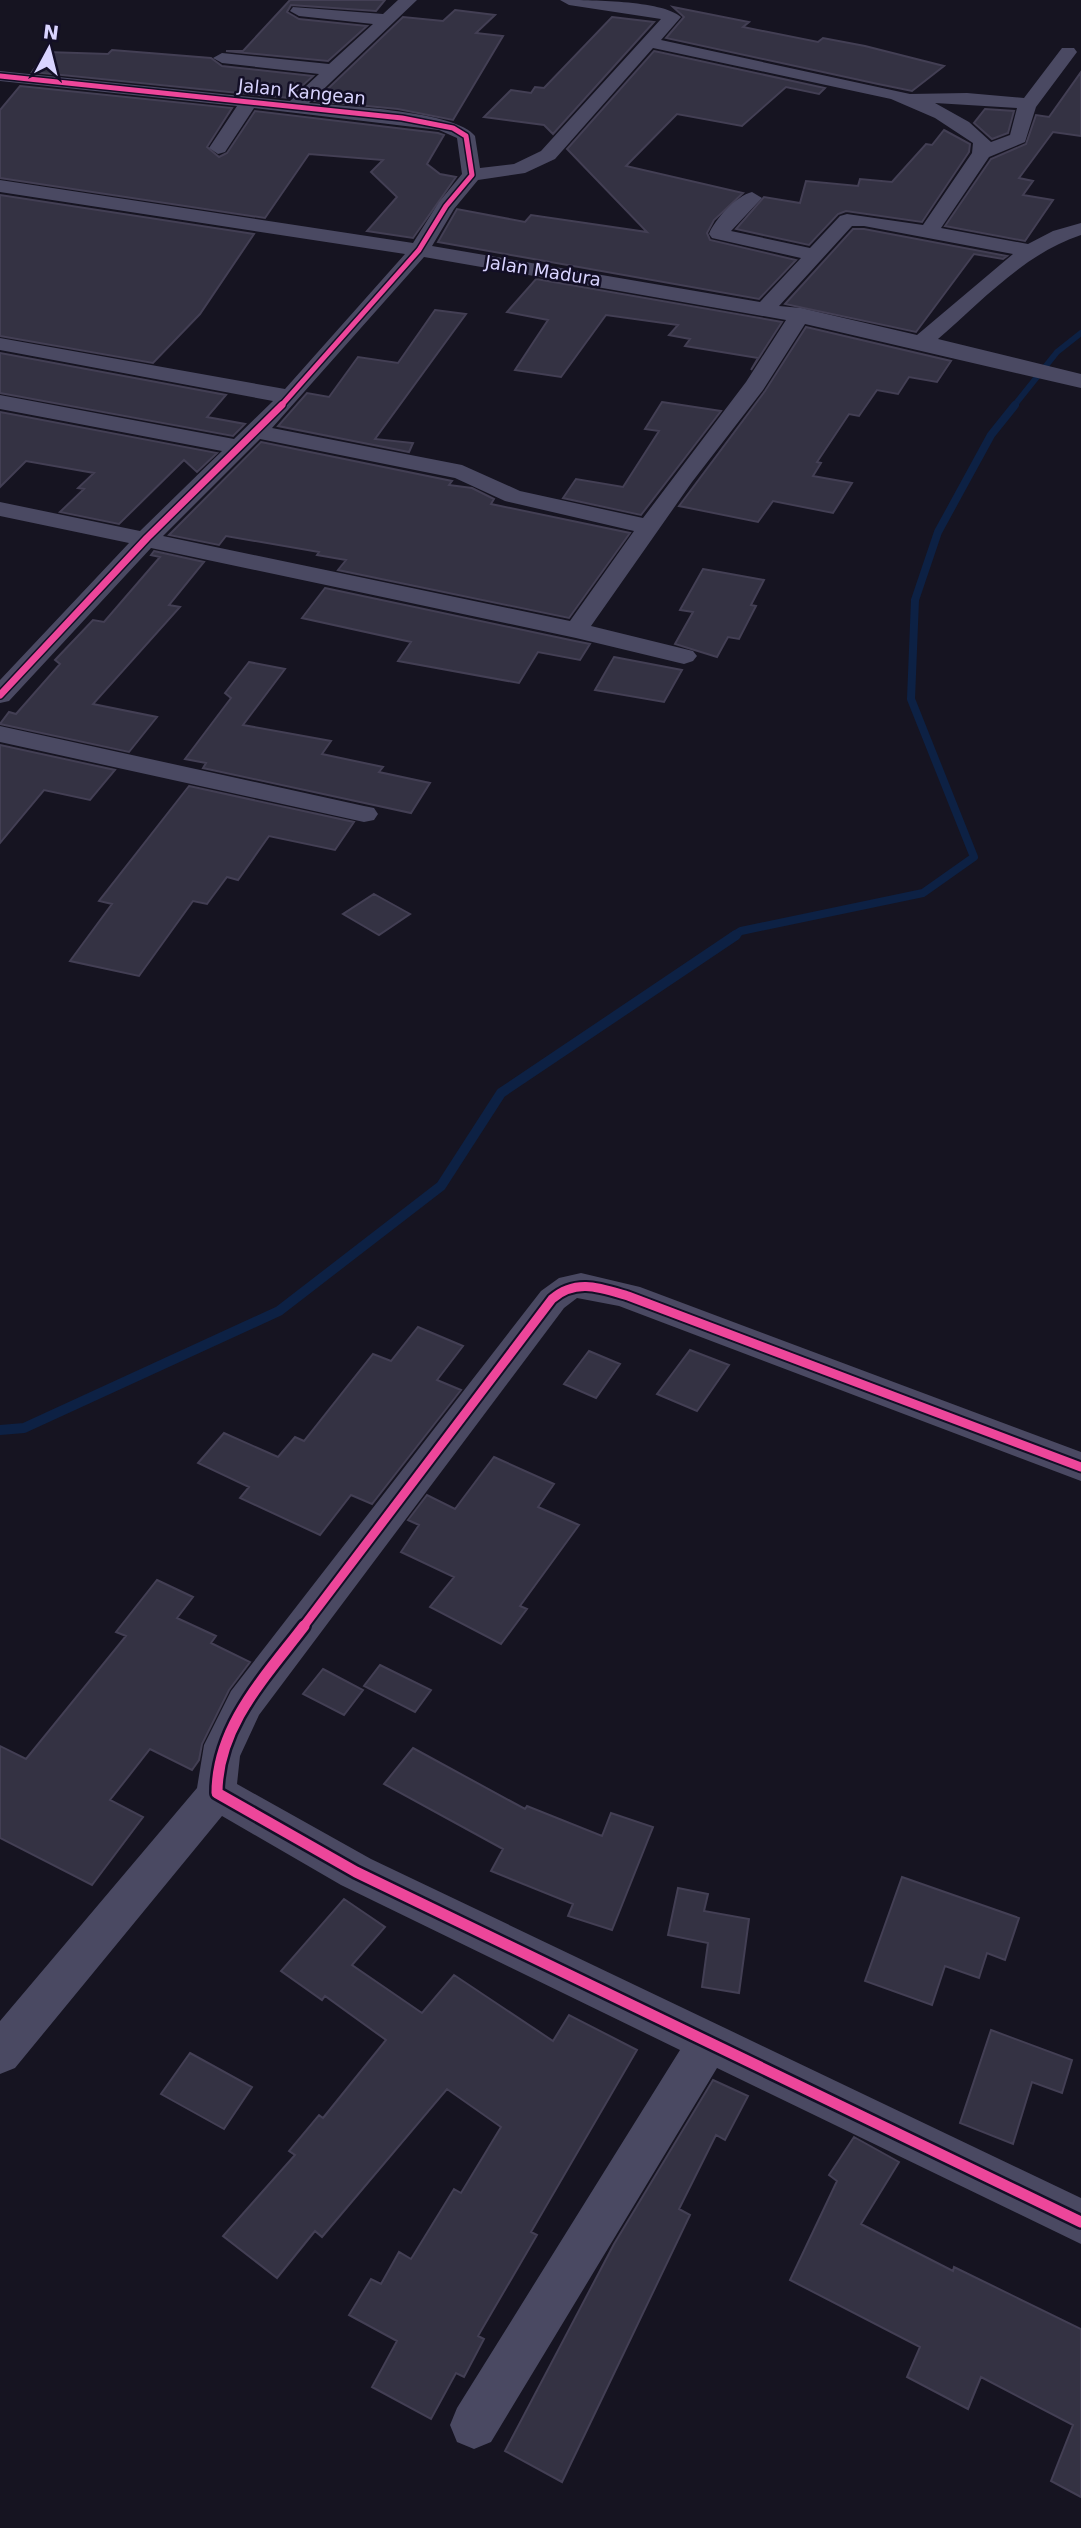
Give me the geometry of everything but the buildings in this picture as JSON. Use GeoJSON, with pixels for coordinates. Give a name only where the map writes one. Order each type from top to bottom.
{"type":"FeatureCollection","features":[{"type":"Feature","properties":{"kind":"street"},"geometry":{"type":"LineString","coordinates":[[293,108],[331,69],[408,0]]}},
{"type":"Feature","properties":{"kind":"street"},"geometry":{"type":"LineString","coordinates":[[0,695],[148,538],[290,397],[419,250],[446,206],[472,174],[519,169],[548,155],[670,19],[669,14],[569,0]]}},
{"type":"Feature","properties":{"kind":"street"},"geometry":{"type":"LineString","coordinates":[[299,11],[386,20]]}},
{"type":"Feature","properties":{"kind":"street"},"geometry":{"type":"LineString","coordinates":[[648,42],[901,97],[933,109],[972,132],[982,142],[982,153],[929,231]]}},
{"type":"Feature","properties":{"kind":"street"},"geometry":{"type":"LineString","coordinates":[[982,153],[1015,141],[1029,104],[1068,52]]}},
{"type":"Feature","properties":{"kind":"street"},"geometry":{"type":"LineString","coordinates":[[222,58],[331,69]]}},
{"type":"Feature","properties":{"kind":"street","name":"Jalan Kangean"},"geometry":{"type":"LineString","coordinates":[[0,76],[384,116],[456,129],[467,137],[466,157],[472,174]]}},
{"type":"Feature","properties":{"kind":"street"},"geometry":{"type":"LineString","coordinates":[[901,97],[967,98],[1029,104]]}},
{"type":"Feature","properties":{"kind":"street"},"geometry":{"type":"LineString","coordinates":[[218,148],[248,103]]}},
{"type":"Feature","properties":{"kind":"street","name":"Jalan Madura"},"geometry":{"type":"LineString","coordinates":[[5,192],[419,250],[766,308],[923,341],[1081,381]]}},
{"type":"Feature","properties":{"kind":"street"},"geometry":{"type":"LineString","coordinates":[[752,198],[722,227],[719,234],[814,255]]}},
{"type":"Feature","properties":{"kind":"street"},"geometry":{"type":"LineString","coordinates":[[923,341],[1081,214]]}},
{"type":"Feature","properties":{"kind":"street"},"geometry":{"type":"LineString","coordinates":[[766,308],[848,220],[864,220],[1032,251]]}},
{"type":"Feature","properties":{"kind":"street"},"geometry":{"type":"LineString","coordinates":[[1054,237],[1081,229]]}},
{"type":"Feature","properties":{"kind":"street"},"geometry":{"type":"LineString","coordinates":[[576,630],[755,384],[800,314]]}},
{"type":"Feature","properties":{"kind":"street"},"geometry":{"type":"LineString","coordinates":[[0,344],[290,397]]}},
{"type":"Feature","properties":{"kind":"street"},"geometry":{"type":"LineString","coordinates":[[0,402],[462,471],[513,496],[650,527]]}},
{"type":"Feature","properties":{"kind":"street"},"geometry":{"type":"LineString","coordinates":[[0,509],[148,538],[576,630],[684,656]]}},
{"type":"Feature","properties":{"kind":"street"},"geometry":{"type":"LineString","coordinates":[[0,734],[364,814]]}},
{"type":"Feature","properties":{"kind":"street"},"geometry":{"type":"LineString","coordinates":[[0,2054],[217,1793],[220,1749],[245,1703],[532,1329],[548,1302],[564,1287],[585,1284],[628,1296],[1081,1467]]}},
{"type":"Feature","properties":{"kind":"street"},"geometry":{"type":"LineString","coordinates":[[217,1793],[356,1872],[1081,2222]]}},
{"type":"Feature","properties":{"kind":"street"},"geometry":{"type":"LineString","coordinates":[[474,2425],[710,2041]]}},
{"type":"Feature","properties":{"kind":"waterway"},"geometry":{"type":"LineString","coordinates":[[1013,407],[1057,352],[1081,333]]}},
{"type":"Feature","properties":{"kind":"waterway"},"geometry":{"type":"LineString","coordinates":[[733,936],[741,931],[923,893],[974,857],[911,699],[915,600],[938,532],[991,435],[1015,405]]}},
{"type":"Feature","properties":{"kind":"waterway"},"geometry":{"type":"LineString","coordinates":[[0,1430],[24,1428],[279,1311],[441,1186],[501,1093],[736,935]]}},
{"type":"Feature","properties":{"kind":"cycle path"},"geometry":{"type":"LineString","coordinates":[[0,76],[441,124],[461,131],[466,136],[472,175],[446,206],[419,250],[290,397],[147,538],[0,695]]}},
{"type":"Feature","properties":{"kind":"cycle path"},"geometry":{"type":"LineString","coordinates":[[1081,1467],[628,1296],[581,1285],[571,1287],[552,1299],[532,1329],[245,1703],[224,1745],[217,1779],[217,1793],[356,1872],[1081,2222]]}}]}
